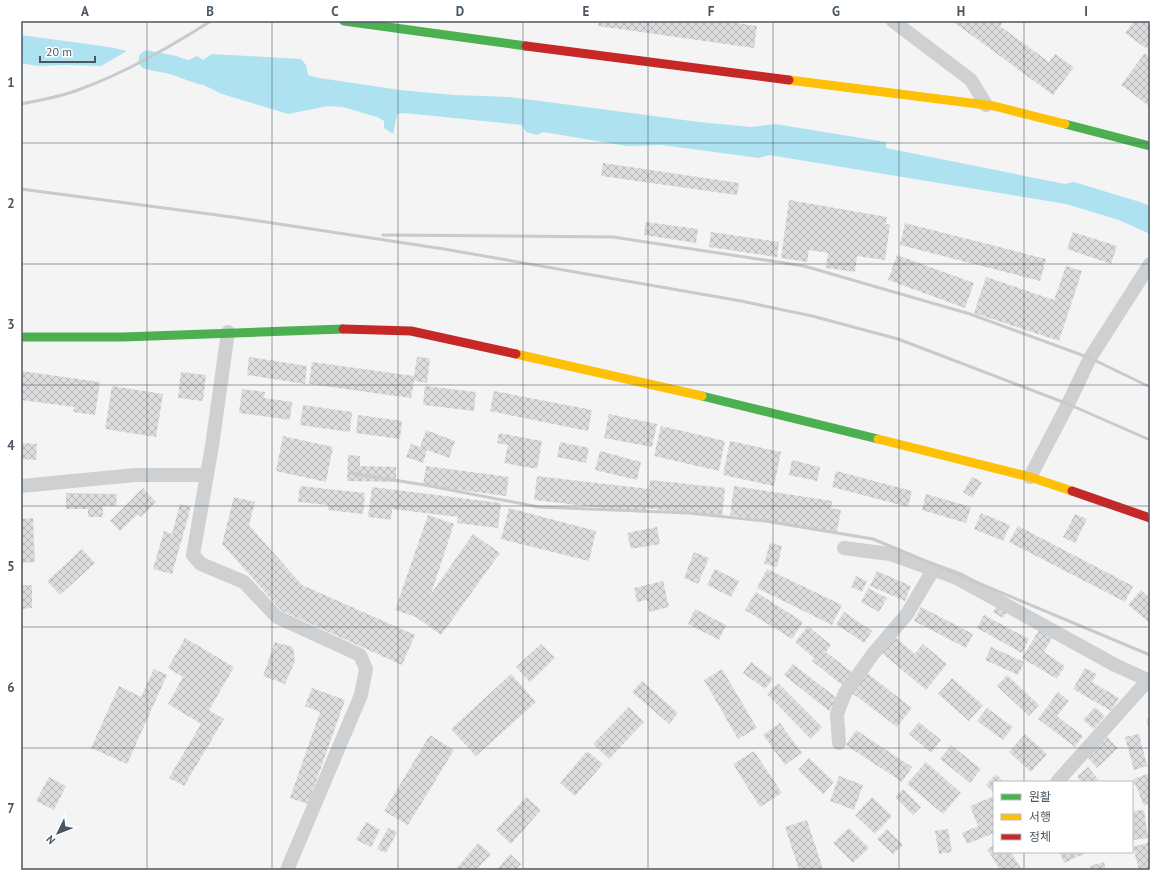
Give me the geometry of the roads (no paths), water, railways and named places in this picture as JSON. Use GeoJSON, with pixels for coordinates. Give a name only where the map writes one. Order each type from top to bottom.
{"type":"FeatureCollection","features":[{"type":"Feature","properties":{"kind":"main road"},"geometry":{"type":"LineString","coordinates":[[344,21],[486,41],[986,105],[1150,146]]}},
{"type":"Feature","properties":{"kind":"main road"},"geometry":{"type":"LineString","coordinates":[[21,337],[101,337],[378,328],[411,331],[689,393],[1030,476],[1150,518]]}},
{"type":"Feature","properties":{"kind":"street"},"geometry":{"type":"LineString","coordinates":[[893,21],[971,80],[986,105]]}},
{"type":"Feature","properties":{"kind":"street"},"geometry":{"type":"LineString","coordinates":[[1030,476],[1068,404],[1090,358],[1149,265]]}},
{"type":"Feature","properties":{"kind":"street"},"geometry":{"type":"LineString","coordinates":[[228,332],[207,475],[193,555],[200,564],[244,582],[277,617],[360,656],[366,670],[361,696],[287,870]]}},
{"type":"Feature","properties":{"kind":"street"},"geometry":{"type":"LineString","coordinates":[[21,486],[135,475],[207,475]]}},
{"type":"Feature","properties":{"kind":"street"},"geometry":{"type":"LineString","coordinates":[[844,548],[890,554],[958,578],[1115,665],[1149,680],[1058,781]]}},
{"type":"Feature","properties":{"kind":"street"},"geometry":{"type":"LineString","coordinates":[[839,743],[837,714],[845,694],[873,654],[907,614],[933,570]]}},
{"type":"Feature","properties":{"kind":"water"},"geometry":{"type":"Polygon","coordinates":[[[21,35],[109,47],[127,51],[101,66],[37,66],[21,63],[21,35]]]}},
{"type":"Feature","properties":{"kind":"water"},"geometry":{"type":"Polygon","coordinates":[[[212,54],[301,59],[306,65],[308,75],[400,90],[454,95],[510,97],[699,122],[751,127],[775,124],[886,142],[886,148],[1065,184],[1074,182],[1140,202],[1150,206],[1150,234],[1119,220],[1066,204],[769,155],[759,158],[662,145],[627,146],[543,132],[537,135],[526,132],[522,125],[404,113],[397,114],[393,134],[384,128],[384,121],[377,117],[343,107],[328,106],[288,114],[222,94],[171,69],[197,56],[203,60],[212,54]]]}},
{"type":"Feature","properties":{"kind":"waterway"},"geometry":{"type":"LineString","coordinates":[[148,60],[173,65],[201,75]]}},
{"type":"Feature","properties":{"kind":"railway"},"geometry":{"type":"LineString","coordinates":[[21,104],[71,92],[113,76],[179,41],[211,21]]}},
{"type":"Feature","properties":{"kind":"railway"},"geometry":{"type":"LineString","coordinates":[[21,189],[232,217],[444,249],[741,301],[812,316],[898,339],[1068,404],[1150,440]]}},
{"type":"Feature","properties":{"kind":"railway"},"geometry":{"type":"LineString","coordinates":[[383,235],[613,237],[804,266],[970,314],[1090,358],[1150,387]]}},
{"type":"Feature","properties":{"kind":"railway"},"geometry":{"type":"LineString","coordinates":[[350,473],[425,485],[539,507],[689,513],[765,521],[873,539],[1150,655]]}}]}
